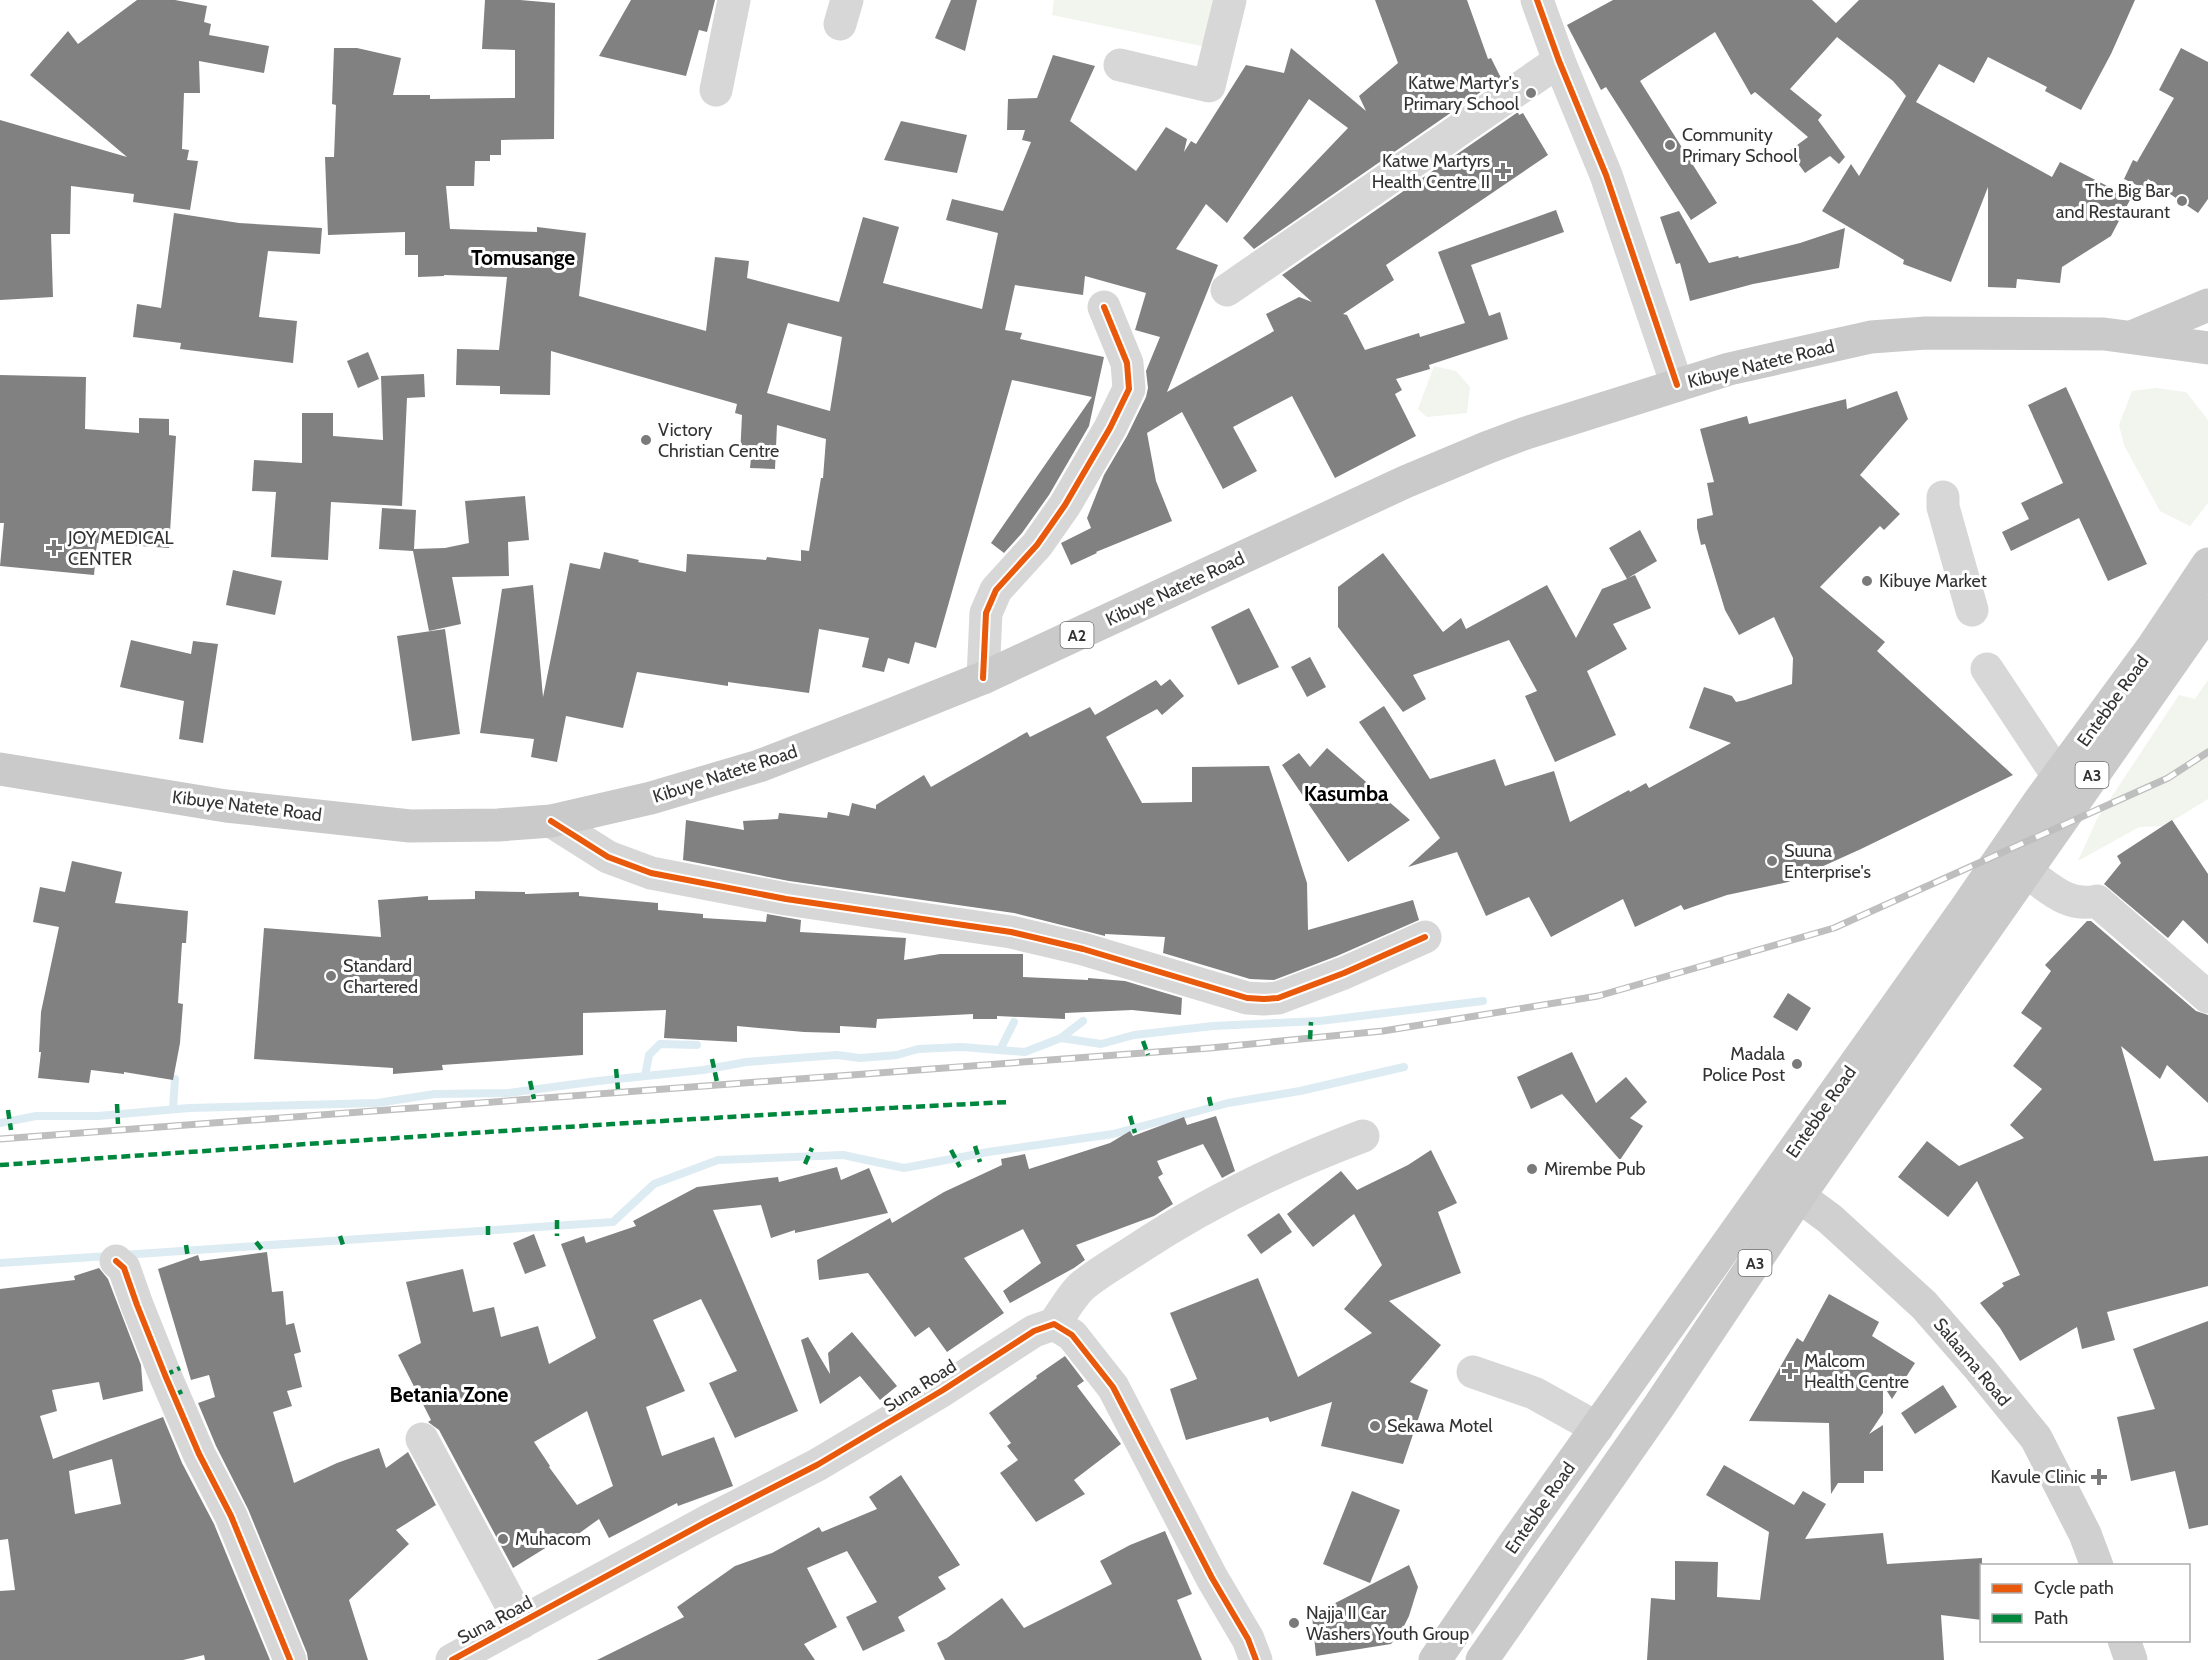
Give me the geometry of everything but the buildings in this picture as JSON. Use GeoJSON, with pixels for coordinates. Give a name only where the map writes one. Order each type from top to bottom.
{"type":"FeatureCollection","features":[{"type":"Feature","properties":{"kind":"main road","name":"A2"},"geometry":{"type":"LineString","coordinates":[[2134,336],[2208,305]]}},
{"type":"Feature","properties":{"kind":"main road","name":"Kibuye Natete Road"},"geometry":{"type":"LineString","coordinates":[[0,769],[226,806],[410,826],[498,825],[551,821],[651,798],[759,766],[983,678],[1415,478],[1526,433],[1729,369],[1871,337],[1926,333],[2134,336]]}},
{"type":"Feature","properties":{"kind":"main road","name":"A2"},"geometry":{"type":"LineString","coordinates":[[2134,336],[2208,348]]}},
{"type":"Feature","properties":{"kind":"main road","name":"Entebbe Road"},"geometry":{"type":"LineString","coordinates":[[1435,1660],[2038,803],[2154,645],[2208,564]]}},
{"type":"Feature","properties":{"kind":"main road","name":"Entebbe Road"},"geometry":{"type":"LineString","coordinates":[[1482,1660],[1659,1406],[1799,1196],[2208,610]]}},
{"type":"Feature","properties":{"kind":"main road","name":"Salaama Road"},"geometry":{"type":"LineString","coordinates":[[1799,1196],[1830,1219],[1924,1305],[2029,1429],[2036,1438],[2085,1533],[2096,1564]]}},
{"type":"Feature","properties":{"kind":"main road"},"geometry":{"type":"LineString","coordinates":[[2124,1642],[2131,1660]]}},
{"type":"Feature","properties":{"kind":"street"},"geometry":{"type":"LineString","coordinates":[[716,90],[734,0]]}},
{"type":"Feature","properties":{"kind":"street"},"geometry":{"type":"LineString","coordinates":[[1120,65],[1209,86],[1230,0]]}},
{"type":"Feature","properties":{"kind":"street"},"geometry":{"type":"LineString","coordinates":[[1537,0],[1559,61],[1606,175],[1677,385]]}},
{"type":"Feature","properties":{"kind":"street"},"geometry":{"type":"LineString","coordinates":[[1227,290],[1559,61]]}},
{"type":"Feature","properties":{"kind":"street"},"geometry":{"type":"LineString","coordinates":[[983,678],[986,613],[996,590],[1037,545],[1065,505],[1110,428],[1129,389],[1127,363],[1104,307]]}},
{"type":"Feature","properties":{"kind":"street"},"geometry":{"type":"LineString","coordinates":[[1942,497],[1942,507],[1972,610]]}},
{"type":"Feature","properties":{"kind":"street"},"geometry":{"type":"LineString","coordinates":[[1987,669],[2058,776]]}},
{"type":"Feature","properties":{"kind":"street"},"geometry":{"type":"LineString","coordinates":[[551,821],[608,857],[651,873],[786,899],[1011,932],[1083,948],[1247,998],[1278,998],[1344,973],[1425,937]]}},
{"type":"Feature","properties":{"kind":"street"},"geometry":{"type":"LineString","coordinates":[[2027,868],[2070,902],[2081,904],[2097,901],[2208,997]]}},
{"type":"Feature","properties":{"kind":"street"},"geometry":{"type":"LineString","coordinates":[[1256,1660],[1248,1639],[1212,1578],[1113,1387],[1072,1335],[1054,1324],[1072,1297],[1083,1286],[1150,1240],[1273,1172],[1363,1136]]}},
{"type":"Feature","properties":{"kind":"street"},"geometry":{"type":"LineString","coordinates":[[116,1261],[124,1268],[136,1305],[165,1375],[199,1454],[231,1516],[290,1660]]}},
{"type":"Feature","properties":{"kind":"street","name":"Suna Road"},"geometry":{"type":"LineString","coordinates":[[452,1660],[706,1522],[817,1465],[944,1390],[1034,1331],[1054,1324]]}},
{"type":"Feature","properties":{"kind":"street"},"geometry":{"type":"LineString","coordinates":[[1473,1372],[1534,1393],[1597,1428]]}},
{"type":"Feature","properties":{"kind":"street"},"geometry":{"type":"LineString","coordinates":[[422,1439],[521,1623]]}},
{"type":"Feature","properties":{"kind":"shaded area"},"geometry":{"type":"Polygon","coordinates":[[[1054,0],[1227,0],[1216,49],[1052,15],[1054,0]]]}},
{"type":"Feature","properties":{"kind":"shaded area"},"geometry":{"type":"Polygon","coordinates":[[[1434,366],[1456,371],[1470,387],[1467,413],[1427,417],[1418,409],[1434,366]]]}},
{"type":"Feature","properties":{"kind":"shaded area"},"geometry":{"type":"Polygon","coordinates":[[[2156,388],[2186,392],[2208,420],[2208,503],[2190,526],[2160,511],[2124,445],[2119,425],[2132,391],[2156,388]]]}},
{"type":"Feature","properties":{"kind":"shaded area"},"geometry":{"type":"Polygon","coordinates":[[[2208,680],[2208,799],[2164,826],[2139,827],[2078,861],[2097,819],[2179,695],[2195,699],[2208,680]]]}},
{"type":"Feature","properties":{"kind":"waterway"},"geometry":{"type":"LineString","coordinates":[[1061,1038],[1101,1044],[1134,1035],[1213,1026],[1320,1021],[1483,1001]]}},
{"type":"Feature","properties":{"kind":"waterway"},"geometry":{"type":"LineString","coordinates":[[0,1123],[36,1116],[98,1116],[189,1108],[377,1103],[435,1094],[508,1093],[703,1070],[746,1062],[837,1055],[860,1058],[897,1055],[918,1049],[962,1047],[1025,1052],[1061,1038],[1083,1021]]}},
{"type":"Feature","properties":{"kind":"waterway"},"geometry":{"type":"LineString","coordinates":[[1000,1050],[1014,1022]]}},
{"type":"Feature","properties":{"kind":"waterway"},"geometry":{"type":"LineString","coordinates":[[645,1076],[649,1055],[660,1044],[697,1045]]}},
{"type":"Feature","properties":{"kind":"waterway"},"geometry":{"type":"LineString","coordinates":[[122,1255],[613,1222],[654,1184],[718,1160],[843,1155],[904,1168],[988,1152],[1113,1134],[1228,1103],[1300,1091],[1404,1067]]}},
{"type":"Feature","properties":{"kind":"waterway"},"geometry":{"type":"LineString","coordinates":[[173,1109],[175,1079]]}},
{"type":"Feature","properties":{"kind":"waterway"},"geometry":{"type":"LineString","coordinates":[[0,1263],[109,1256]]}},
{"type":"Feature","properties":{"kind":"railway"},"geometry":{"type":"LineString","coordinates":[[0,1139],[1210,1048],[1383,1031],[1598,996],[1834,928],[2168,778],[2208,752]]}},
{"type":"Feature","properties":{"kind":"marked path"},"geometry":{"type":"LineString","coordinates":[[1310,1039],[1311,1022]]}},
{"type":"Feature","properties":{"kind":"marked path"},"geometry":{"type":"LineString","coordinates":[[1143,1041],[1148,1055]]}},
{"type":"Feature","properties":{"kind":"marked path"},"geometry":{"type":"LineString","coordinates":[[712,1059],[717,1082]]}},
{"type":"Feature","properties":{"kind":"marked path"},"geometry":{"type":"LineString","coordinates":[[616,1069],[618,1089]]}},
{"type":"Feature","properties":{"kind":"marked path"},"geometry":{"type":"LineString","coordinates":[[530,1081],[534,1099]]}},
{"type":"Feature","properties":{"kind":"marked path"},"geometry":{"type":"LineString","coordinates":[[1209,1097],[1212,1110]]}},
{"type":"Feature","properties":{"kind":"marked path"},"geometry":{"type":"LineString","coordinates":[[0,1165],[631,1123],[1010,1102]]}},
{"type":"Feature","properties":{"kind":"marked path"},"geometry":{"type":"LineString","coordinates":[[117,1104],[118,1124]]}},
{"type":"Feature","properties":{"kind":"marked path"},"geometry":{"type":"LineString","coordinates":[[8,1110],[11,1130]]}},
{"type":"Feature","properties":{"kind":"marked path"},"geometry":{"type":"LineString","coordinates":[[1130,1116],[1135,1133]]}},
{"type":"Feature","properties":{"kind":"marked path"},"geometry":{"type":"LineString","coordinates":[[975,1146],[980,1162]]}},
{"type":"Feature","properties":{"kind":"marked path"},"geometry":{"type":"LineString","coordinates":[[805,1164],[812,1148]]}},
{"type":"Feature","properties":{"kind":"marked path"},"geometry":{"type":"LineString","coordinates":[[951,1150],[960,1167]]}},
{"type":"Feature","properties":{"kind":"marked path"},"geometry":{"type":"LineString","coordinates":[[557,1220],[557,1236]]}},
{"type":"Feature","properties":{"kind":"marked path"},"geometry":{"type":"LineString","coordinates":[[488,1226],[488,1239]]}},
{"type":"Feature","properties":{"kind":"marked path"},"geometry":{"type":"LineString","coordinates":[[340,1236],[344,1248]]}},
{"type":"Feature","properties":{"kind":"marked path"},"geometry":{"type":"LineString","coordinates":[[256,1242],[264,1252]]}},
{"type":"Feature","properties":{"kind":"marked path"},"geometry":{"type":"LineString","coordinates":[[186,1245],[188,1258]]}},
{"type":"Feature","properties":{"kind":"marked path"},"geometry":{"type":"LineString","coordinates":[[165,1375],[180,1368]]}},
{"type":"Feature","properties":{"kind":"marked path"},"geometry":{"type":"LineString","coordinates":[[174,1395],[185,1390]]}},
{"type":"Feature","properties":{"kind":"cycle path"},"geometry":{"type":"LineString","coordinates":[[1537,0],[1559,61],[1606,175],[1677,385]]}},
{"type":"Feature","properties":{"kind":"cycle path"},"geometry":{"type":"LineString","coordinates":[[983,678],[986,613],[996,590],[1037,545],[1065,505],[1110,428],[1129,389],[1127,363],[1104,307]]}},
{"type":"Feature","properties":{"kind":"cycle path"},"geometry":{"type":"LineString","coordinates":[[551,821],[608,857],[651,873],[786,899],[1011,932],[1083,949],[1247,998],[1278,998],[1344,973],[1425,937]]}},
{"type":"Feature","properties":{"kind":"cycle path"},"geometry":{"type":"LineString","coordinates":[[116,1261],[124,1268],[165,1375],[199,1454],[231,1516],[290,1660]]}},
{"type":"Feature","properties":{"kind":"cycle path"},"geometry":{"type":"LineString","coordinates":[[452,1660],[706,1522],[817,1465],[943,1390],[1034,1331],[1054,1324],[1072,1335],[1113,1387],[1212,1578],[1248,1639],[1256,1660]]}},
{"type":"Feature","properties":{"kind":"place","name":"Katwe Martyr's Primary School"},"geometry":{"type":"Point","coordinates":[1531,93]}},
{"type":"Feature","properties":{"kind":"place","name":"Community Primary School"},"geometry":{"type":"Point","coordinates":[1670,145]}},
{"type":"Feature","properties":{"kind":"place","name":"Katwe Martyrs Health Centre II"},"geometry":{"type":"Point","coordinates":[1503,171]}},
{"type":"Feature","properties":{"kind":"place","name":"The Big Bar and Restaurant"},"geometry":{"type":"Point","coordinates":[2182,201]}},
{"type":"Feature","properties":{"kind":"place","name":"Victory Christian Centre"},"geometry":{"type":"Point","coordinates":[646,440]}},
{"type":"Feature","properties":{"kind":"place","name":"JOY MEDICAL CENTER"},"geometry":{"type":"Point","coordinates":[54,548]}},
{"type":"Feature","properties":{"kind":"place","name":"Kibuye Market"},"geometry":{"type":"Point","coordinates":[1867,581]}},
{"type":"Feature","properties":{"kind":"place","name":"Suuna Enterprise's"},"geometry":{"type":"Point","coordinates":[1772,861]}},
{"type":"Feature","properties":{"kind":"place","name":"Standard Chartered"},"geometry":{"type":"Point","coordinates":[331,976]}},
{"type":"Feature","properties":{"kind":"place","name":"Madala Police Post"},"geometry":{"type":"Point","coordinates":[1797,1064]}},
{"type":"Feature","properties":{"kind":"place","name":"Mirembe Pub"},"geometry":{"type":"Point","coordinates":[1532,1169]}},
{"type":"Feature","properties":{"kind":"place","name":"Malcom Health Centre"},"geometry":{"type":"Point","coordinates":[1790,1371]}},
{"type":"Feature","properties":{"kind":"place","name":"Sekawa Motel"},"geometry":{"type":"Point","coordinates":[1375,1426]}},
{"type":"Feature","properties":{"kind":"place","name":"Kavule Clinic"},"geometry":{"type":"Point","coordinates":[2099,1477]}},
{"type":"Feature","properties":{"kind":"place","name":"Muhacom"},"geometry":{"type":"Point","coordinates":[503,1539]}},
{"type":"Feature","properties":{"kind":"place","name":"Najja II Car Washers Youth Group"},"geometry":{"type":"Point","coordinates":[1294,1623]}},
{"type":"Feature","properties":{"kind":"district","name":"Tomusange"},"geometry":{"type":"Point","coordinates":[523,257]}},
{"type":"Feature","properties":{"kind":"district","name":"Kasumba"},"geometry":{"type":"Point","coordinates":[1346,793]}},
{"type":"Feature","properties":{"kind":"district","name":"Betania Zone"},"geometry":{"type":"Point","coordinates":[449,1394]}}]}
